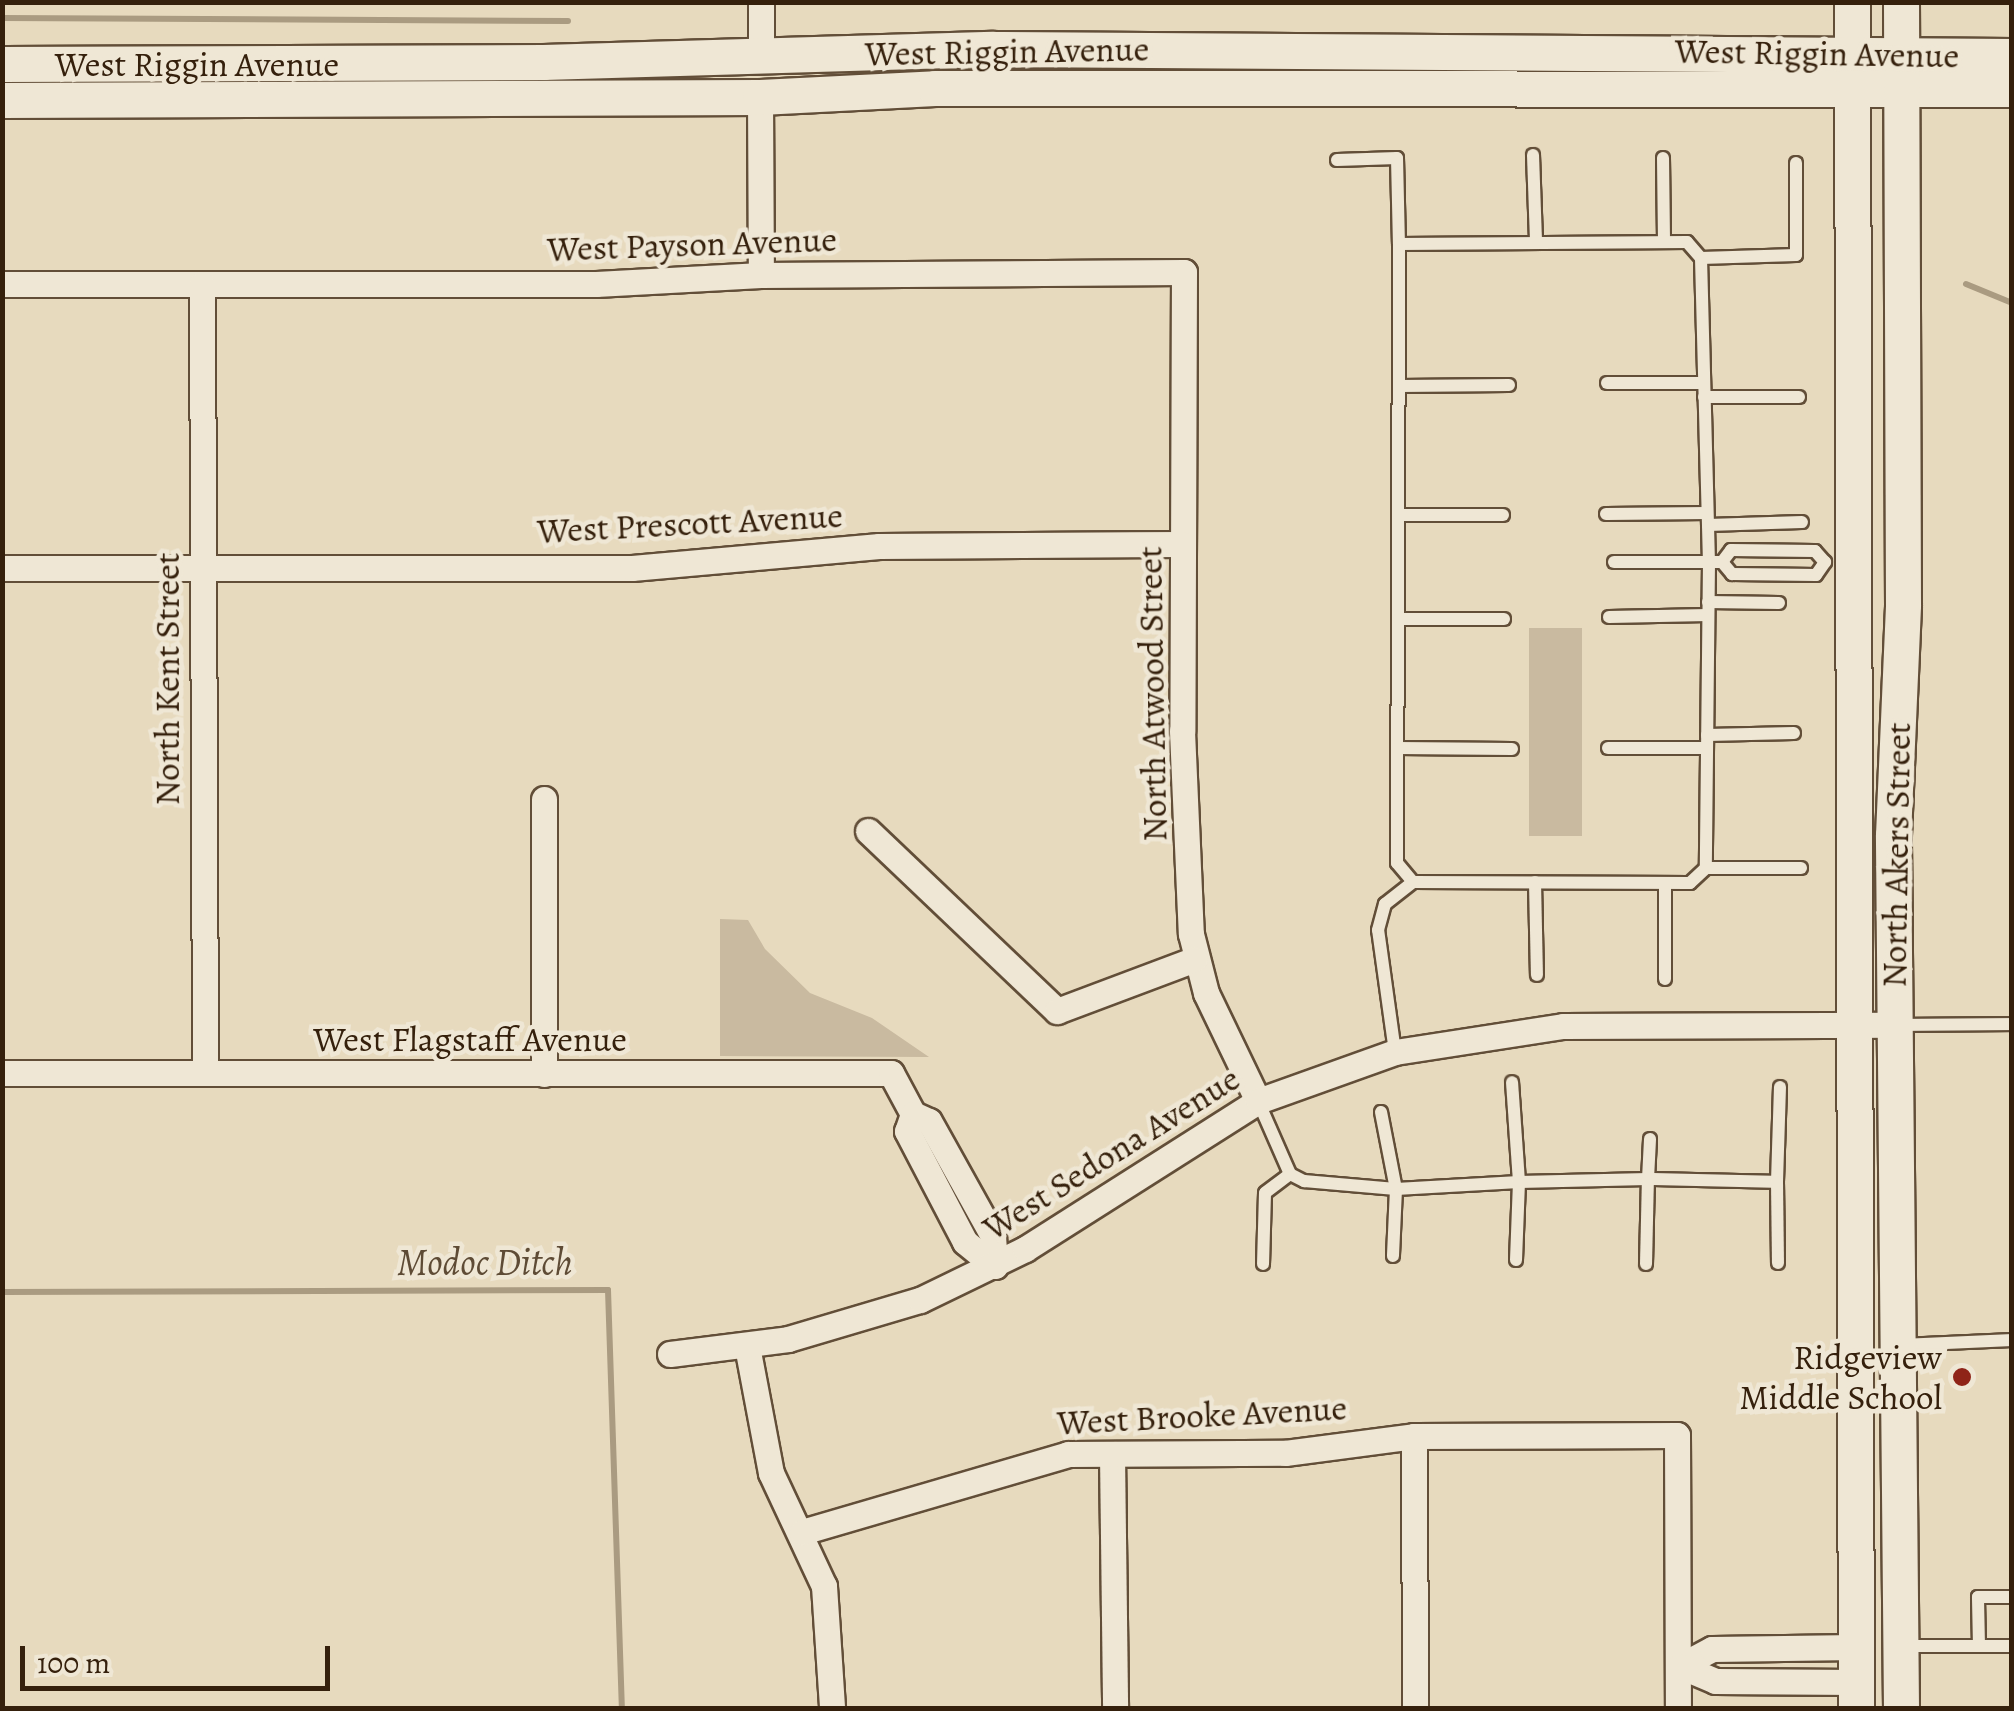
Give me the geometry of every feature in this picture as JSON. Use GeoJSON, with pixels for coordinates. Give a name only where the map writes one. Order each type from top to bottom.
{"type":"FeatureCollection","features":[{"type":"Feature","properties":{"kind":"main road","name":"North Akers Street"},"geometry":{"type":"LineString","coordinates":[[1852,2],[1840,562],[1856,1025],[1861,1687]]}},
{"type":"Feature","properties":{"kind":"main road","name":"North Akers Street"},"geometry":{"type":"LineString","coordinates":[[1901,2],[1903,572],[1893,1025],[1901,1708]]}},
{"type":"Feature","properties":{"kind":"main road","name":"West Riggin Avenue"},"geometry":{"type":"LineString","coordinates":[[2,64],[1065,49],[1852,51],[2012,56]]}},
{"type":"Feature","properties":{"kind":"main road"},"geometry":{"type":"LineString","coordinates":[[760,97],[764,86],[782,78],[1007,67],[1065,49]]}},
{"type":"Feature","properties":{"kind":"main road"},"geometry":{"type":"LineString","coordinates":[[478,98],[513,84],[726,79],[748,70],[761,56]]}},
{"type":"Feature","properties":{"kind":"main road","name":"West Riggin Avenue"},"geometry":{"type":"LineString","coordinates":[[2,100],[760,97],[935,88],[2012,89]]}},
{"type":"Feature","properties":{"kind":"main road"},"geometry":{"type":"LineString","coordinates":[[1858,1427],[1870,1470],[1876,1621],[1900,1646]]}},
{"type":"Feature","properties":{"kind":"street"},"geometry":{"type":"LineString","coordinates":[[761,2],[761,56]]}},
{"type":"Feature","properties":{"kind":"street"},"geometry":{"type":"LineString","coordinates":[[760,97],[761,274]]}},
{"type":"Feature","properties":{"kind":"street","name":"West Payson Avenue"},"geometry":{"type":"LineString","coordinates":[[2,284],[612,283],[761,274],[1184,272]]}},
{"type":"Feature","properties":{"kind":"street","name":"North Atwood Street"},"geometry":{"type":"LineString","coordinates":[[1184,272],[1182,731],[1195,960],[1258,1101]]}},
{"type":"Feature","properties":{"kind":"street","name":"North Kent Street"},"geometry":{"type":"LineString","coordinates":[[202,284],[204,1073]]}},
{"type":"Feature","properties":{"kind":"street","name":"West Prescott Avenue"},"geometry":{"type":"LineString","coordinates":[[2,568],[632,568],[880,546],[1182,544]]}},
{"type":"Feature","properties":{"kind":"street"},"geometry":{"type":"LineString","coordinates":[[544,799],[544,1074]]}},
{"type":"Feature","properties":{"kind":"street"},"geometry":{"type":"LineString","coordinates":[[868,831],[1056,1011],[1195,960]]}},
{"type":"Feature","properties":{"kind":"street","name":"West Sedona Avenue"},"geometry":{"type":"LineString","coordinates":[[670,1354],[746,1346],[868,1318],[995,1266],[1258,1101],[1394,1052],[1562,1026],[1893,1025]]}},
{"type":"Feature","properties":{"kind":"street","name":"West Flagstaff Avenue"},"geometry":{"type":"LineString","coordinates":[[2,1072],[891,1073],[913,1114],[907,1130],[934,1156],[969,1248],[995,1266]]}},
{"type":"Feature","properties":{"kind":"street"},"geometry":{"type":"LineString","coordinates":[[746,1346],[771,1473],[802,1532],[828,1605],[832,1708]]}},
{"type":"Feature","properties":{"kind":"street","name":"West Brooke Avenue"},"geometry":{"type":"LineString","coordinates":[[802,1532],[1014,1465],[1112,1454],[1284,1453],[1414,1436],[1677,1435],[1680,1666]]}},
{"type":"Feature","properties":{"kind":"street"},"geometry":{"type":"LineString","coordinates":[[1414,1436],[1415,1708]]}},
{"type":"Feature","properties":{"kind":"street"},"geometry":{"type":"LineString","coordinates":[[1112,1454],[1115,1708]]}},
{"type":"Feature","properties":{"kind":"street"},"geometry":{"type":"LineString","coordinates":[[1678,1708],[1680,1666],[1712,1649],[1861,1687]]}},
{"type":"Feature","properties":{"kind":"lane"},"geometry":{"type":"LineString","coordinates":[[1533,156],[1536,242]]}},
{"type":"Feature","properties":{"kind":"lane"},"geometry":{"type":"LineString","coordinates":[[1336,160],[1397,158],[1397,863],[1413,882]]}},
{"type":"Feature","properties":{"kind":"lane"},"geometry":{"type":"LineString","coordinates":[[1663,158],[1664,241]]}},
{"type":"Feature","properties":{"kind":"lane"},"geometry":{"type":"LineString","coordinates":[[1701,258],[1796,255],[1796,163]]}},
{"type":"Feature","properties":{"kind":"lane"},"geometry":{"type":"LineString","coordinates":[[1399,244],[1687,242],[1701,258],[1708,519],[1715,562],[1708,608],[1706,868]]}},
{"type":"Feature","properties":{"kind":"lane"},"geometry":{"type":"LineString","coordinates":[[1607,383],[1799,397]]}},
{"type":"Feature","properties":{"kind":"lane"},"geometry":{"type":"LineString","coordinates":[[1400,386],[1509,385]]}},
{"type":"Feature","properties":{"kind":"lane"},"geometry":{"type":"LineString","coordinates":[[1606,514],[1802,522]]}},
{"type":"Feature","properties":{"kind":"lane"},"geometry":{"type":"LineString","coordinates":[[1399,515],[1503,516]]}},
{"type":"Feature","properties":{"kind":"lane"},"geometry":{"type":"LineString","coordinates":[[1715,562],[1731,550],[1816,550],[1840,562]]}},
{"type":"Feature","properties":{"kind":"lane"},"geometry":{"type":"LineString","coordinates":[[1776,574],[1777,550]]}},
{"type":"Feature","properties":{"kind":"lane"},"geometry":{"type":"LineString","coordinates":[[1614,562],[1715,562],[1732,574],[1816,575],[1840,562]]}},
{"type":"Feature","properties":{"kind":"lane"},"geometry":{"type":"LineString","coordinates":[[1609,617],[1779,603]]}},
{"type":"Feature","properties":{"kind":"lane"},"geometry":{"type":"LineString","coordinates":[[1399,618],[1504,619]]}},
{"type":"Feature","properties":{"kind":"lane"},"geometry":{"type":"LineString","coordinates":[[1608,748],[1794,733]]}},
{"type":"Feature","properties":{"kind":"lane"},"geometry":{"type":"LineString","coordinates":[[1398,748],[1512,749]]}},
{"type":"Feature","properties":{"kind":"lane"},"geometry":{"type":"LineString","coordinates":[[1394,1052],[1378,930],[1385,904],[1413,882],[1690,882],[1706,868],[1802,868]]}},
{"type":"Feature","properties":{"kind":"lane"},"geometry":{"type":"LineString","coordinates":[[1535,882],[1537,975]]}},
{"type":"Feature","properties":{"kind":"lane"},"geometry":{"type":"LineString","coordinates":[[1665,882],[1665,980]]}},
{"type":"Feature","properties":{"kind":"lane"},"geometry":{"type":"LineString","coordinates":[[1893,1025],[2012,1024]]}},
{"type":"Feature","properties":{"kind":"lane"},"geometry":{"type":"LineString","coordinates":[[1512,1082],[1519,1182],[1516,1260]]}},
{"type":"Feature","properties":{"kind":"lane"},"geometry":{"type":"LineString","coordinates":[[1778,1263],[1780,1087]]}},
{"type":"Feature","properties":{"kind":"lane"},"geometry":{"type":"LineString","coordinates":[[1258,1101],[1290,1174],[1304,1181],[1396,1188],[1648,1179],[1777,1182]]}},
{"type":"Feature","properties":{"kind":"lane"},"geometry":{"type":"LineString","coordinates":[[1381,1112],[1396,1188],[1393,1256]]}},
{"type":"Feature","properties":{"kind":"lane"},"geometry":{"type":"LineString","coordinates":[[1646,1264],[1650,1139]]}},
{"type":"Feature","properties":{"kind":"lane"},"geometry":{"type":"LineString","coordinates":[[1262,1264],[1265,1193],[1290,1174]]}},
{"type":"Feature","properties":{"kind":"lane"},"geometry":{"type":"LineString","coordinates":[[1895,1345],[2012,1340]]}},
{"type":"Feature","properties":{"kind":"lane"},"geometry":{"type":"LineString","coordinates":[[1979,1646],[1978,1597],[2012,1597]]}},
{"type":"Feature","properties":{"kind":"lane"},"geometry":{"type":"LineString","coordinates":[[1900,1646],[2012,1646]]}},
{"type":"Feature","properties":{"kind":"shaded area"},"geometry":{"type":"Polygon","coordinates":[[[1529,628],[1582,628],[1582,836],[1529,836],[1529,628]]]}},
{"type":"Feature","properties":{"kind":"shaded area"},"geometry":{"type":"Polygon","coordinates":[[[720,919],[748,920],[765,949],[810,993],[872,1018],[929,1057],[720,1056],[720,919]]]}},
{"type":"Feature","properties":{"kind":"waterway"},"geometry":{"type":"LineString","coordinates":[[2,18],[568,21]]}},
{"type":"Feature","properties":{"kind":"waterway"},"geometry":{"type":"LineString","coordinates":[[1966,284],[2012,303]]}},
{"type":"Feature","properties":{"kind":"waterway","name":"Modoc Ditch"},"geometry":{"type":"LineString","coordinates":[[2,1292],[608,1290],[622,1708]]}},
{"type":"Feature","properties":{"kind":"place","name":"Ridgeview Middle School"},"geometry":{"type":"Point","coordinates":[1962,1377]}}]}
